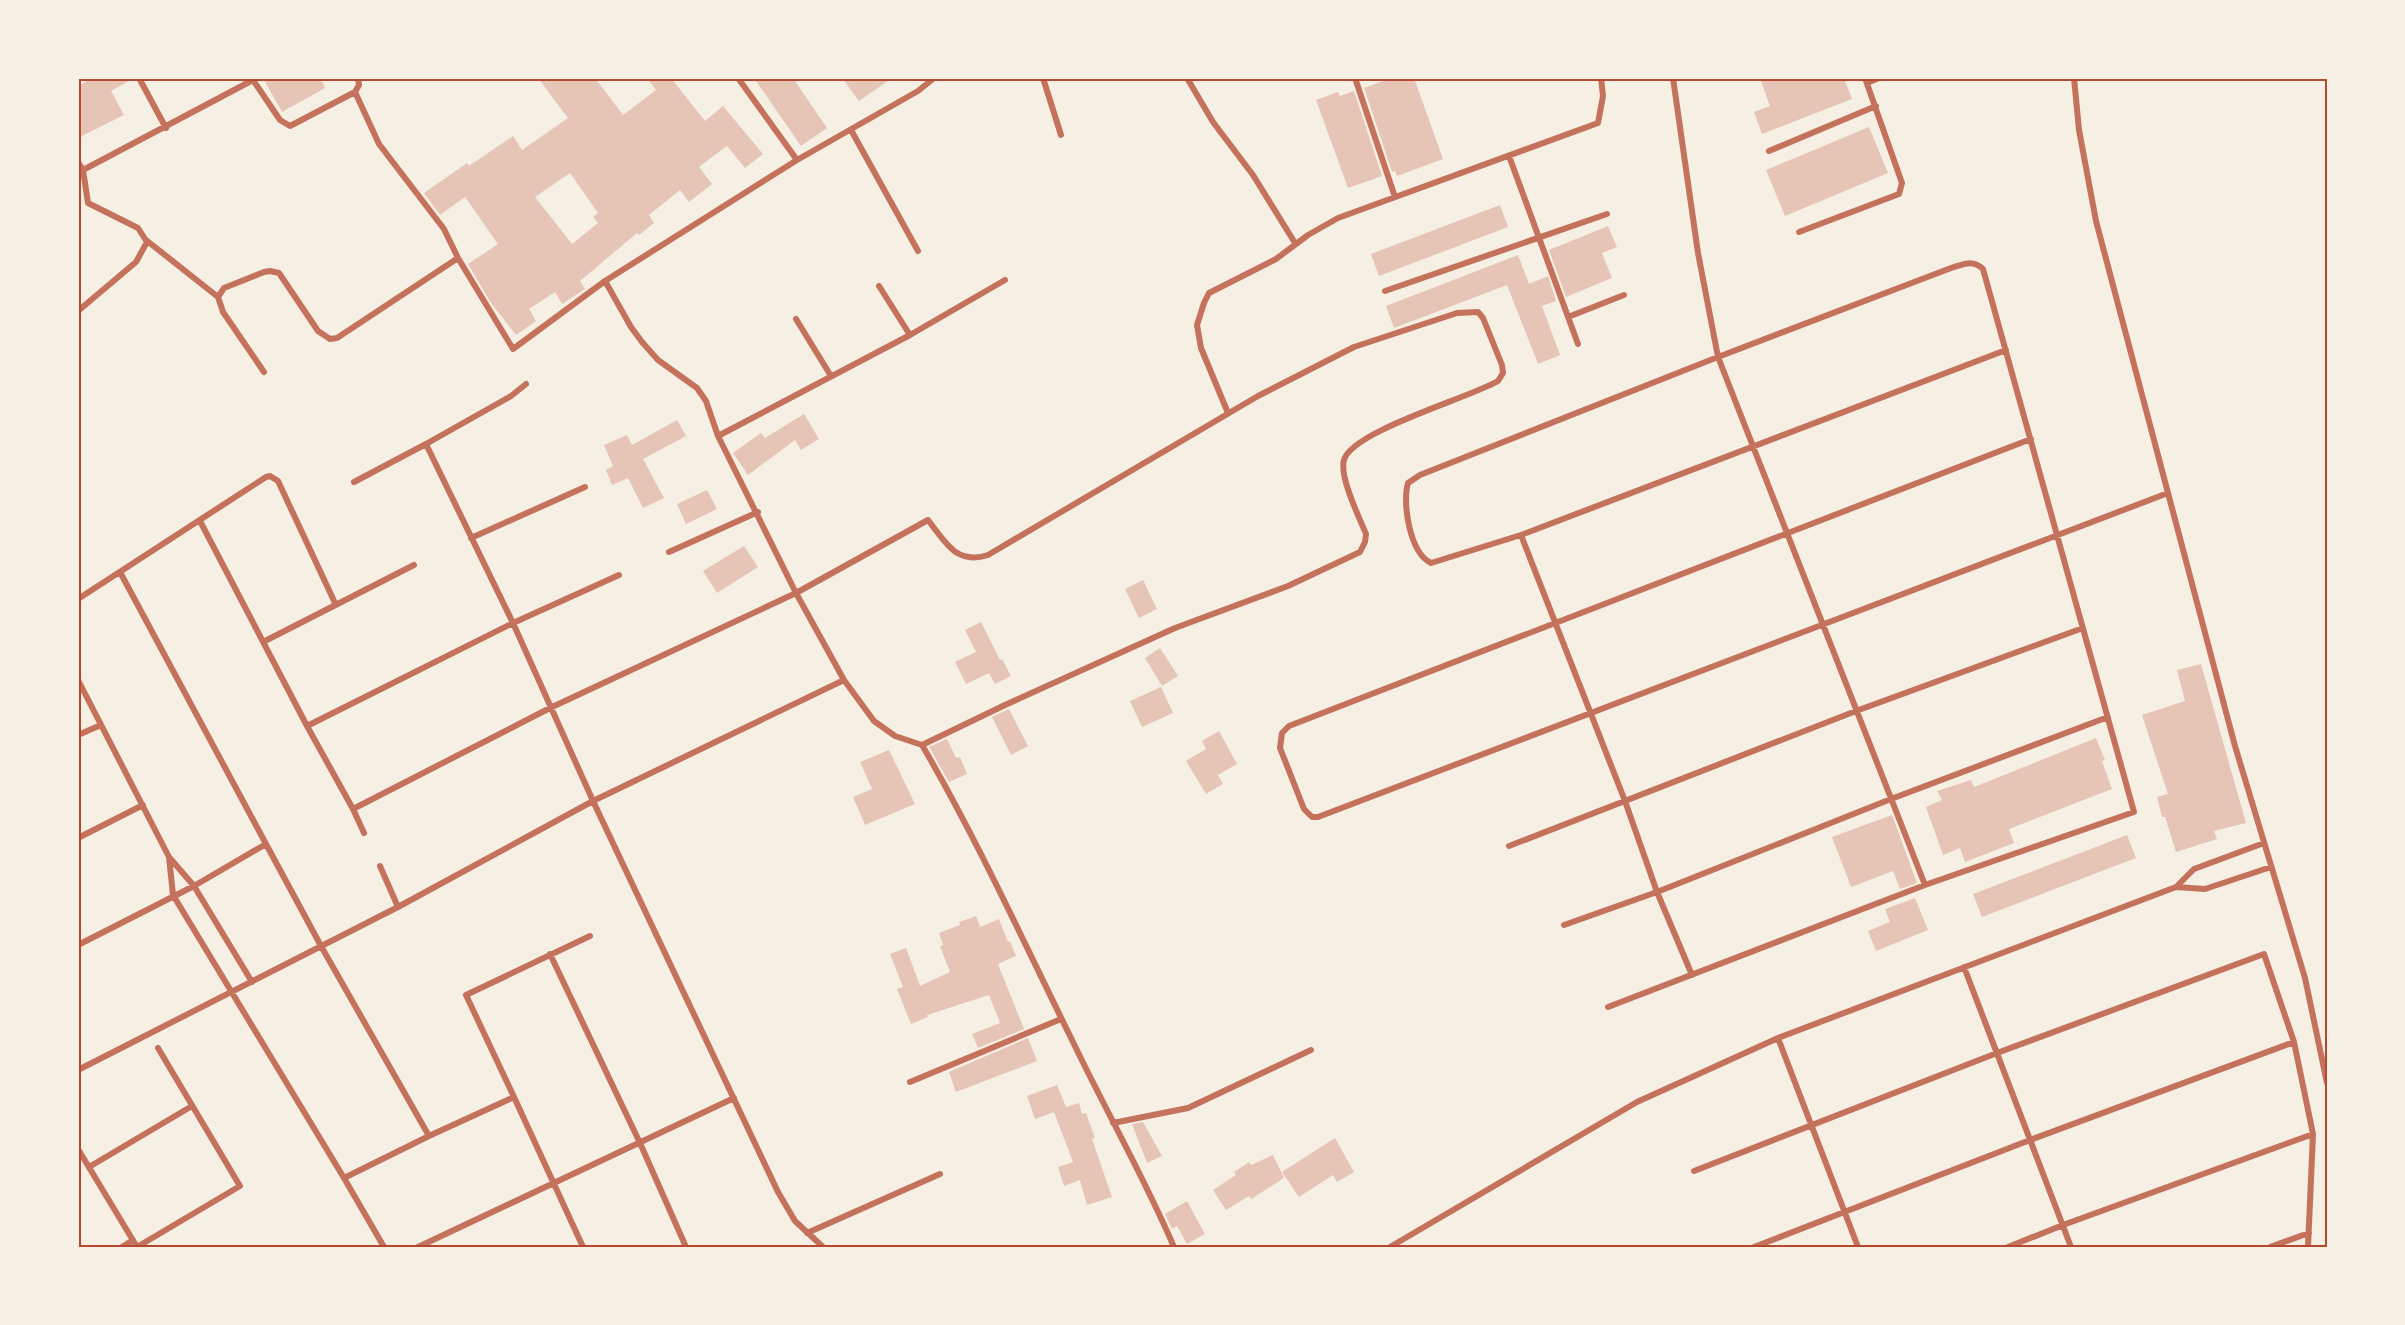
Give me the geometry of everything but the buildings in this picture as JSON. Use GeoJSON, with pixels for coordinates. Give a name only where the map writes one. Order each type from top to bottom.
{"type":"FeatureCollection","features":[{"type":"Feature","properties":{"kind":"street"},"geometry":{"type":"LineString","coordinates":[[139,78],[166,128]]}},
{"type":"Feature","properties":{"kind":"street"},"geometry":{"type":"LineString","coordinates":[[83,170],[166,128],[252,79],[280,120],[290,126],[355,92],[359,85],[358,78]]}},
{"type":"Feature","properties":{"kind":"street"},"geometry":{"type":"LineString","coordinates":[[738,78],[797,160]]}},
{"type":"Feature","properties":{"kind":"street"},"geometry":{"type":"LineString","coordinates":[[355,92],[379,144],[444,229],[458,258],[513,349],[606,281],[797,160],[918,91],[934,78]]}},
{"type":"Feature","properties":{"kind":"street"},"geometry":{"type":"LineString","coordinates":[[1043,78],[1061,135]]}},
{"type":"Feature","properties":{"kind":"street"},"geometry":{"type":"LineString","coordinates":[[1187,78],[1213,122],[1253,175],[1295,243]]}},
{"type":"Feature","properties":{"kind":"street"},"geometry":{"type":"LineString","coordinates":[[1354,78],[1395,197]]}},
{"type":"Feature","properties":{"kind":"street"},"geometry":{"type":"LineString","coordinates":[[1228,413],[1201,348],[1197,325],[1199,314],[1209,293],[1276,259],[1295,243],[1338,218],[1598,123],[1603,96],[1601,78]]}},
{"type":"Feature","properties":{"kind":"street"},"geometry":{"type":"LineString","coordinates":[[1673,78],[1698,253],[1718,357],[1925,885]]}},
{"type":"Feature","properties":{"kind":"street"},"geometry":{"type":"LineString","coordinates":[[1799,232],[1899,195],[1902,183],[1866,81],[1879,78]]}},
{"type":"Feature","properties":{"kind":"street"},"geometry":{"type":"LineString","coordinates":[[2074,78],[2079,130],[2096,221],[2235,746],[2305,978],[2327,1083]]}},
{"type":"Feature","properties":{"kind":"street"},"geometry":{"type":"LineString","coordinates":[[1769,151],[1876,106]]}},
{"type":"Feature","properties":{"kind":"street"},"geometry":{"type":"LineString","coordinates":[[851,130],[918,251]]}},
{"type":"Feature","properties":{"kind":"street"},"geometry":{"type":"LineString","coordinates":[[1509,156],[1578,344]]}},
{"type":"Feature","properties":{"kind":"street"},"geometry":{"type":"LineString","coordinates":[[78,162],[83,170],[88,203],[138,228],[146,240],[218,297],[223,312],[264,372]]}},
{"type":"Feature","properties":{"kind":"street"},"geometry":{"type":"LineString","coordinates":[[1385,291],[1607,214]]}},
{"type":"Feature","properties":{"kind":"street"},"geometry":{"type":"LineString","coordinates":[[78,311],[136,262],[146,247],[146,240]]}},
{"type":"Feature","properties":{"kind":"street"},"geometry":{"type":"LineString","coordinates":[[218,297],[224,288],[258,274],[270,271],[279,273],[318,331],[330,339],[337,338],[458,258]]}},
{"type":"Feature","properties":{"kind":"street"},"geometry":{"type":"LineString","coordinates":[[1608,1007],[1925,885],[2134,813],[2058,535],[2006,350],[1983,269],[1977,263],[1968,262],[1431,470],[1412,478],[1408,483],[1405,494],[1411,531],[1418,549],[1425,560],[1431,564],[1521,535],[2006,350]]}},
{"type":"Feature","properties":{"kind":"street"},"geometry":{"type":"LineString","coordinates":[[718,436],[910,335],[1005,280]]}},
{"type":"Feature","properties":{"kind":"street"},"geometry":{"type":"LineString","coordinates":[[606,281],[631,327],[642,342],[658,360],[697,388],[706,401],[718,436],[758,512],[796,593],[844,680],[874,721],[895,736],[922,745],[958,807],[1061,1019],[1157,1208],[1174,1247]]}},
{"type":"Feature","properties":{"kind":"street"},"geometry":{"type":"LineString","coordinates":[[879,286],[910,335]]}},
{"type":"Feature","properties":{"kind":"street"},"geometry":{"type":"LineString","coordinates":[[1568,317],[1624,295]]}},
{"type":"Feature","properties":{"kind":"street"},"geometry":{"type":"LineString","coordinates":[[353,809],[550,708],[796,593],[928,520],[962,558],[976,559],[988,555],[1258,396],[1354,348],[1457,313],[1478,312],[1483,318],[1502,365],[1503,373],[1498,381],[1394,423],[1351,449],[1344,458],[1342,472],[1366,534],[1360,552],[1288,586],[1175,628],[922,745]]}},
{"type":"Feature","properties":{"kind":"street"},"geometry":{"type":"LineString","coordinates":[[796,319],[831,376]]}},
{"type":"Feature","properties":{"kind":"street"},"geometry":{"type":"LineString","coordinates":[[354,482],[511,396],[526,384]]}},
{"type":"Feature","properties":{"kind":"street"},"geometry":{"type":"LineString","coordinates":[[2031,439],[1289,726],[1279,740],[1286,765],[1304,809],[1312,817],[1318,817],[2168,493]]}},
{"type":"Feature","properties":{"kind":"street"},"geometry":{"type":"LineString","coordinates":[[426,444],[513,623],[593,801],[787,1210],[823,1247]]}},
{"type":"Feature","properties":{"kind":"street"},"geometry":{"type":"LineString","coordinates":[[78,599],[266,477],[273,477],[278,481],[335,603]]}},
{"type":"Feature","properties":{"kind":"street"},"geometry":{"type":"LineString","coordinates":[[471,538],[585,487]]}},
{"type":"Feature","properties":{"kind":"street"},"geometry":{"type":"LineString","coordinates":[[669,552],[758,512]]}},
{"type":"Feature","properties":{"kind":"street"},"geometry":{"type":"LineString","coordinates":[[200,521],[364,833]]}},
{"type":"Feature","properties":{"kind":"street"},"geometry":{"type":"LineString","coordinates":[[1521,535],[1625,801],[1657,892],[1692,975]]}},
{"type":"Feature","properties":{"kind":"street"},"geometry":{"type":"LineString","coordinates":[[263,642],[335,603],[414,565]]}},
{"type":"Feature","properties":{"kind":"street"},"geometry":{"type":"LineString","coordinates":[[120,572],[321,946],[429,1136]]}},
{"type":"Feature","properties":{"kind":"street"},"geometry":{"type":"LineString","coordinates":[[307,726],[513,623],[620,575]]}},
{"type":"Feature","properties":{"kind":"street"},"geometry":{"type":"LineString","coordinates":[[1509,846],[1856,711],[2083,628]]}},
{"type":"Feature","properties":{"kind":"street"},"geometry":{"type":"LineString","coordinates":[[78,680],[169,857],[194,886],[252,982]]}},
{"type":"Feature","properties":{"kind":"street"},"geometry":{"type":"LineString","coordinates":[[78,1070],[398,907],[593,801],[844,680]]}},
{"type":"Feature","properties":{"kind":"street"},"geometry":{"type":"LineString","coordinates":[[1564,925],[1657,892],[1891,799],[2108,717]]}},
{"type":"Feature","properties":{"kind":"street"},"geometry":{"type":"LineString","coordinates":[[78,735],[101,725]]}},
{"type":"Feature","properties":{"kind":"street"},"geometry":{"type":"LineString","coordinates":[[78,838],[143,805]]}},
{"type":"Feature","properties":{"kind":"street"},"geometry":{"type":"LineString","coordinates":[[1390,1247],[1637,1102],[1778,1038],[2176,887],[2194,869],[2264,843]]}},
{"type":"Feature","properties":{"kind":"street"},"geometry":{"type":"LineString","coordinates":[[78,945],[194,886],[266,844]]}},
{"type":"Feature","properties":{"kind":"street"},"geometry":{"type":"LineString","coordinates":[[169,857],[173,895],[384,1247]]}},
{"type":"Feature","properties":{"kind":"street"},"geometry":{"type":"LineString","coordinates":[[380,866],[398,907]]}},
{"type":"Feature","properties":{"kind":"street"},"geometry":{"type":"LineString","coordinates":[[2176,887],[2205,890],[2271,867]]}},
{"type":"Feature","properties":{"kind":"street"},"geometry":{"type":"LineString","coordinates":[[583,1247],[466,995],[590,936]]}},
{"type":"Feature","properties":{"kind":"street"},"geometry":{"type":"LineString","coordinates":[[550,954],[640,1143],[686,1247]]}},
{"type":"Feature","properties":{"kind":"street"},"geometry":{"type":"LineString","coordinates":[[1694,1172],[1997,1053],[2264,954],[2294,1042],[2313,1134],[2308,1247]]}},
{"type":"Feature","properties":{"kind":"street"},"geometry":{"type":"LineString","coordinates":[[1964,968],[2071,1247]]}},
{"type":"Feature","properties":{"kind":"street"},"geometry":{"type":"LineString","coordinates":[[910,1082],[1061,1019]]}},
{"type":"Feature","properties":{"kind":"street"},"geometry":{"type":"LineString","coordinates":[[1778,1038],[1858,1247]]}},
{"type":"Feature","properties":{"kind":"street"},"geometry":{"type":"LineString","coordinates":[[1754,1247],[2030,1140],[2294,1042]]}},
{"type":"Feature","properties":{"kind":"street"},"geometry":{"type":"LineString","coordinates":[[78,1149],[137,1247],[240,1186],[158,1048]]}},
{"type":"Feature","properties":{"kind":"street"},"geometry":{"type":"LineString","coordinates":[[1113,1123],[1188,1108],[1311,1050]]}},
{"type":"Feature","properties":{"kind":"street"},"geometry":{"type":"LineString","coordinates":[[344,1178],[514,1097]]}},
{"type":"Feature","properties":{"kind":"street"},"geometry":{"type":"LineString","coordinates":[[418,1247],[734,1098]]}},
{"type":"Feature","properties":{"kind":"street"},"geometry":{"type":"LineString","coordinates":[[89,1167],[192,1106]]}},
{"type":"Feature","properties":{"kind":"street"},"geometry":{"type":"LineString","coordinates":[[2008,1247],[2313,1134]]}},
{"type":"Feature","properties":{"kind":"street"},"geometry":{"type":"LineString","coordinates":[[807,1233],[940,1174]]}},
{"type":"Feature","properties":{"kind":"street"},"geometry":{"type":"LineString","coordinates":[[2270,1247],[2309,1233]]}},
{"type":"Feature","properties":{"kind":"street"},"geometry":{"type":"LineString","coordinates":[[122,1247],[133,1240]]}}]}
